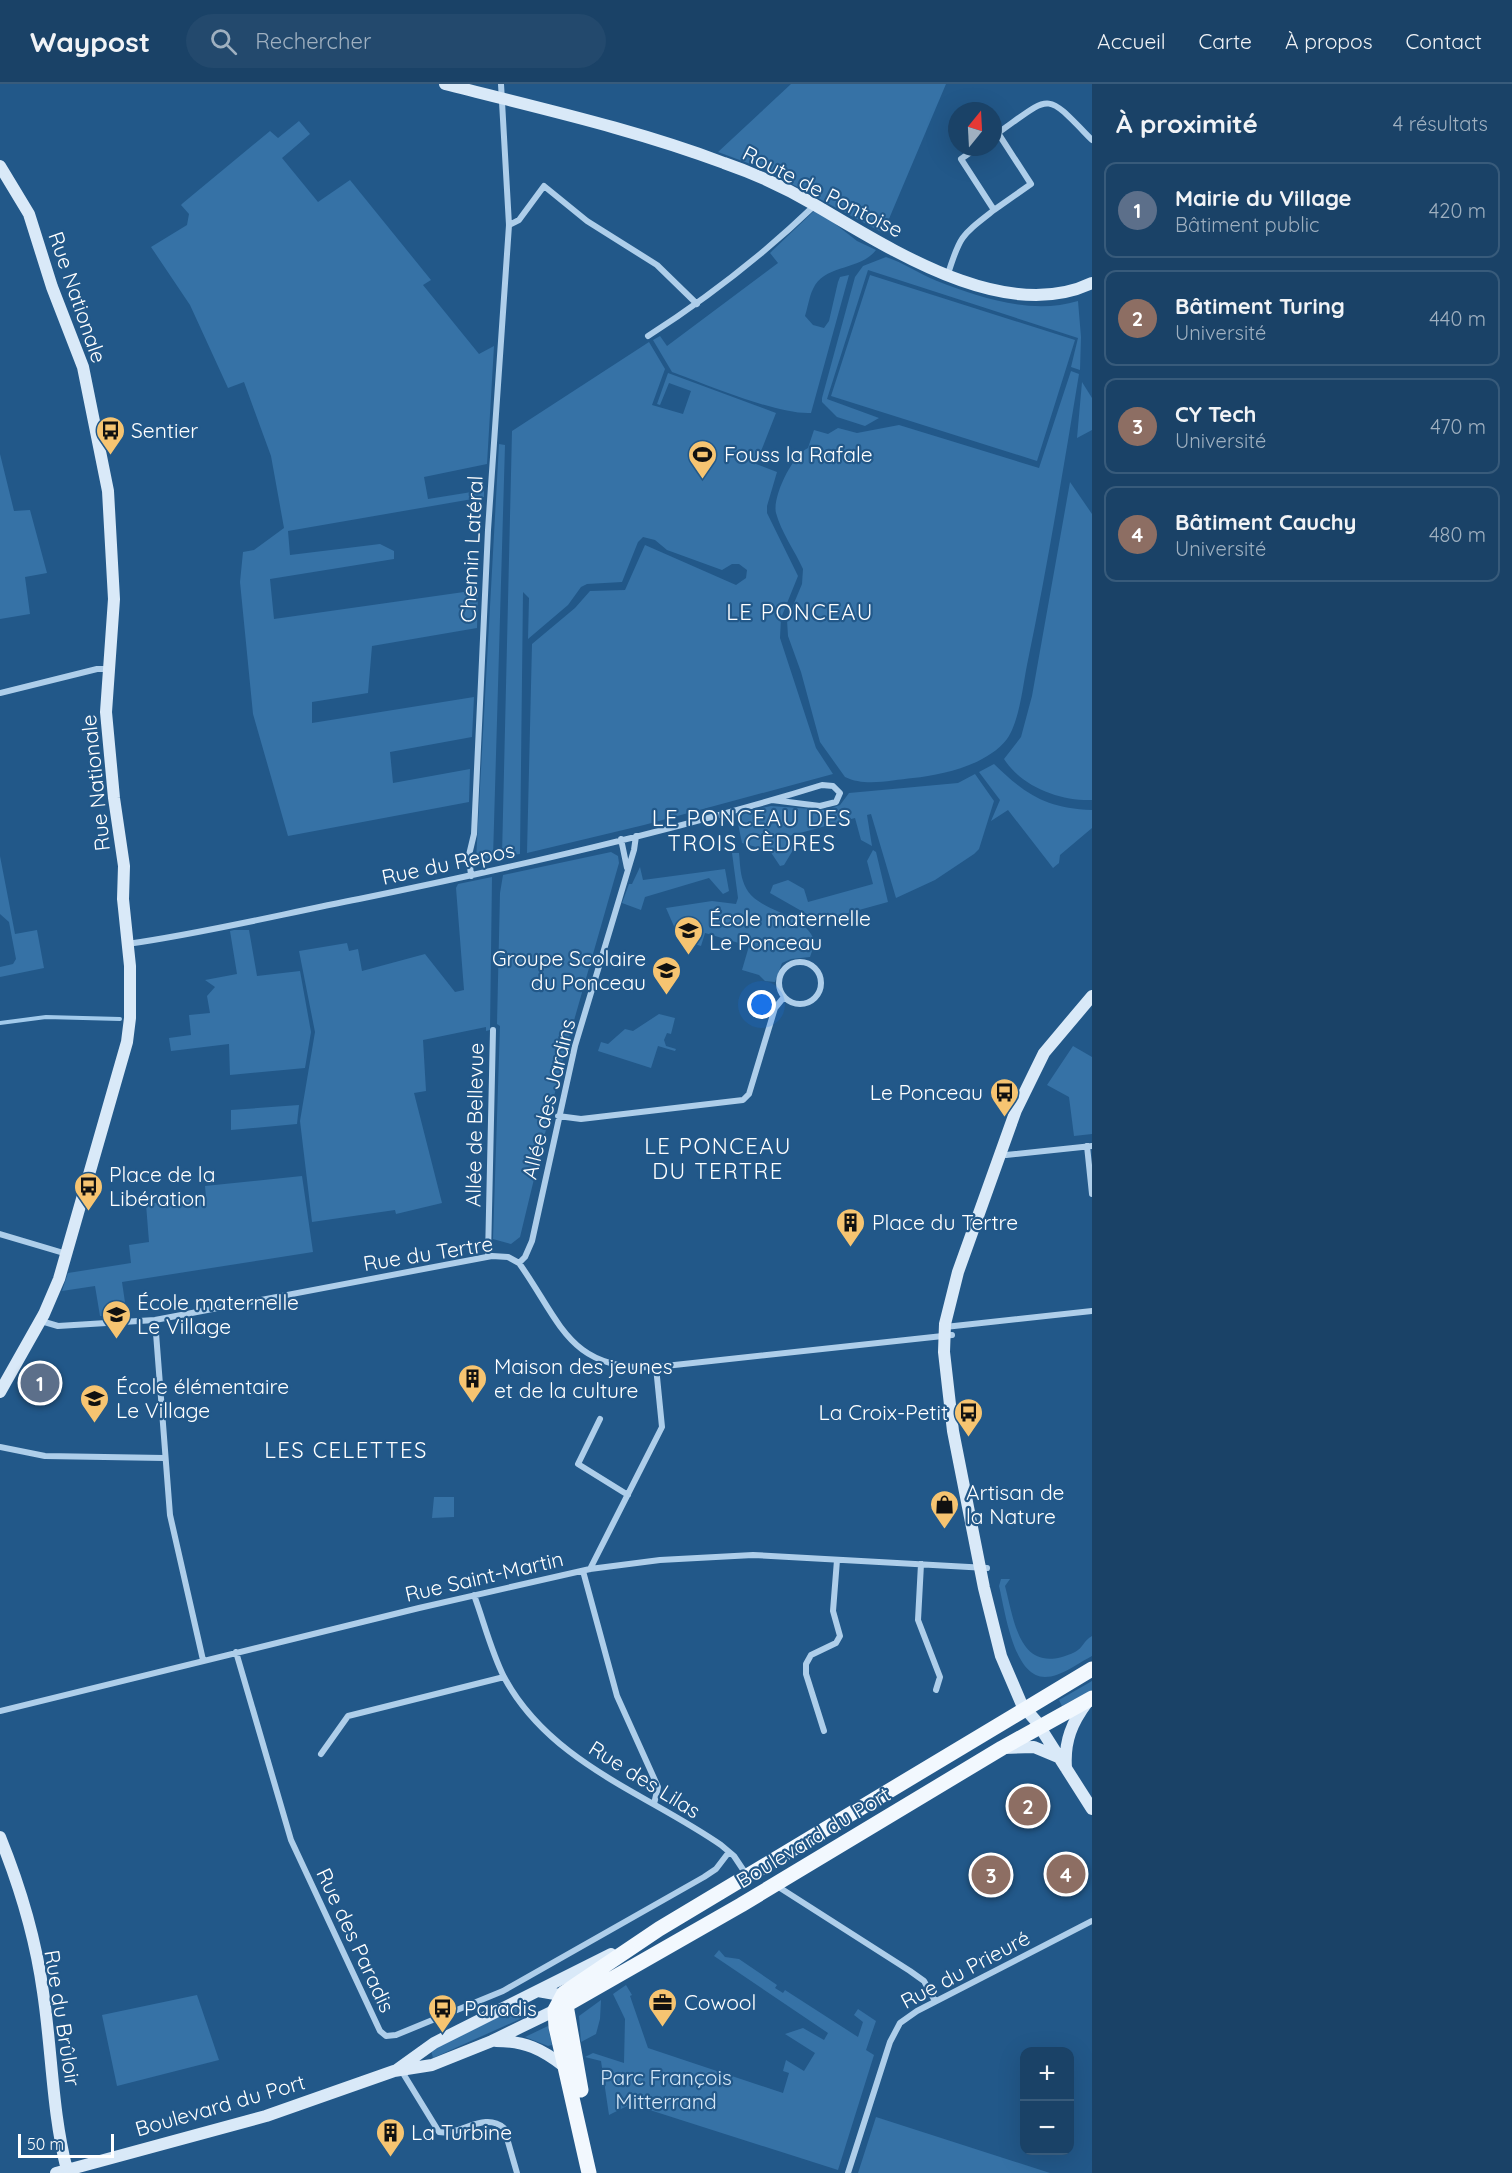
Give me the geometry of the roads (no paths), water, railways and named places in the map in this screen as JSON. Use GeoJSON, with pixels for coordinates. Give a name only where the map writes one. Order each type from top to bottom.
{"type":"FeatureCollection","features":[{"type":"Feature","properties":{"kind":"main road","name":"Boulevard du Port"},"geometry":{"type":"LineString","coordinates":[[560,2004],[659,1929],[1092,1669]]}},
{"type":"Feature","properties":{"kind":"main road","name":"Boulevard du Port"},"geometry":{"type":"LineString","coordinates":[[560,2004],[775,1884],[1038,1724],[1091,1699]]}},
{"type":"Feature","properties":{"kind":"main road"},"geometry":{"type":"LineString","coordinates":[[560,2004],[565,2067],[590,2173]]}},
{"type":"Feature","properties":{"kind":"main road"},"geometry":{"type":"LineString","coordinates":[[560,2004],[597,2173]]}},
{"type":"Feature","properties":{"kind":"street","name":"Route de Pontoise"},"geometry":{"type":"LineString","coordinates":[[445,84],[697,153],[762,178],[888,247],[948,274],[995,289],[1033,295],[1061,295],[1092,283]]}},
{"type":"Feature","properties":{"kind":"street"},"geometry":{"type":"LineString","coordinates":[[501,84],[509,225],[519,220],[544,186],[587,221],[657,265],[697,304]]}},
{"type":"Feature","properties":{"kind":"street"},"geometry":{"type":"LineString","coordinates":[[1002,131],[1038,105],[1050,102],[1059,106],[1092,140]]}},
{"type":"Feature","properties":{"kind":"street"},"geometry":{"type":"LineString","coordinates":[[948,274],[958,242],[964,233],[1031,184],[1002,143]]}},
{"type":"Feature","properties":{"kind":"street"},"geometry":{"type":"LineString","coordinates":[[965,156],[961,159],[994,210]]}},
{"type":"Feature","properties":{"kind":"street","name":"Rue Nationale"},"geometry":{"type":"LineString","coordinates":[[0,166],[29,214],[52,287],[83,367],[109,498],[114,598],[111,669],[106,712],[114,798],[124,866],[123,899],[131,1000],[127,1042],[53,1297],[0,1392]]}},
{"type":"Feature","properties":{"kind":"street"},"geometry":{"type":"LineString","coordinates":[[648,336],[697,304],[768,250],[815,205]]}},
{"type":"Feature","properties":{"kind":"street","name":"Chemin Latéral"},"geometry":{"type":"LineString","coordinates":[[471,876],[469,861],[474,834],[488,530],[509,225]]}},
{"type":"Feature","properties":{"kind":"street"},"geometry":{"type":"LineString","coordinates":[[0,693],[97,669],[111,669]]}},
{"type":"Feature","properties":{"kind":"street","name":"Rue du Repos"},"geometry":{"type":"LineString","coordinates":[[127,944],[471,876],[636,836],[822,785],[833,786],[840,793],[836,801],[824,806],[772,800]]}},
{"type":"Feature","properties":{"kind":"street","name":"Allée des Jardins"},"geometry":{"type":"LineString","coordinates":[[519,1263],[530,1246],[575,1046],[636,836]]}},
{"type":"Feature","properties":{"kind":"street","name":"Allée des Jardins"},"geometry":{"type":"LineString","coordinates":[[621,839],[627,872]]}},
{"type":"Feature","properties":{"kind":"street"},"geometry":{"type":"LineString","coordinates":[[802,961],[816,969],[822,983],[816,997],[800,1004],[784,997],[779,980],[785,967],[802,961]]}},
{"type":"Feature","properties":{"kind":"street"},"geometry":{"type":"LineString","coordinates":[[1092,996],[1050,1046],[1030,1079],[1005,1138],[960,1265],[949,1331],[948,1401],[983,1568],[1008,1656],[1038,1724],[1092,1809]]}},
{"type":"Feature","properties":{"kind":"street"},"geometry":{"type":"LineString","coordinates":[[558,1116],[581,1119],[743,1100],[750,1094],[775,1008],[784,997]]}},
{"type":"Feature","properties":{"kind":"street"},"geometry":{"type":"LineString","coordinates":[[949,1331],[964,1275],[1006,1155],[1039,1076],[1066,1034],[1092,1005]]}},
{"type":"Feature","properties":{"kind":"street","name":"Allée de Bellevue"},"geometry":{"type":"LineString","coordinates":[[488,1256],[493,1030]]}},
{"type":"Feature","properties":{"kind":"street"},"geometry":{"type":"LineString","coordinates":[[1006,1155],[1089,1146],[1092,1194]]}},
{"type":"Feature","properties":{"kind":"street"},"geometry":{"type":"LineString","coordinates":[[0,1234],[67,1254]]}},
{"type":"Feature","properties":{"kind":"street","name":"Rue du Tertre"},"geometry":{"type":"LineString","coordinates":[[41,1321],[58,1326],[155,1320],[488,1256],[508,1257],[519,1263],[561,1331],[586,1353],[616,1365],[656,1367],[1092,1311]]}},
{"type":"Feature","properties":{"kind":"street"},"geometry":{"type":"LineString","coordinates":[[155,1320],[164,1458],[172,1530],[203,1660]]}},
{"type":"Feature","properties":{"kind":"street"},"geometry":{"type":"LineString","coordinates":[[654,1804],[658,1792],[657,1784],[617,1696],[586,1570],[628,1495],[662,1427],[656,1367]]}},
{"type":"Feature","properties":{"kind":"street"},"geometry":{"type":"LineString","coordinates":[[600,1419],[578,1464],[628,1495]]}},
{"type":"Feature","properties":{"kind":"street"},"geometry":{"type":"LineString","coordinates":[[0,1448],[45,1456],[164,1458]]}},
{"type":"Feature","properties":{"kind":"street","name":"Rue Saint-Martin"},"geometry":{"type":"LineString","coordinates":[[0,1711],[236,1652],[586,1570],[711,1556],[983,1568]]}},
{"type":"Feature","properties":{"kind":"street"},"geometry":{"type":"LineString","coordinates":[[824,1731],[805,1669],[811,1655],[836,1643],[840,1636],[833,1611],[837,1560]]}},
{"type":"Feature","properties":{"kind":"street"},"geometry":{"type":"LineString","coordinates":[[921,1564],[918,1620],[940,1677],[936,1690]]}},
{"type":"Feature","properties":{"kind":"street","name":"Rue des Lilas"},"geometry":{"type":"LineString","coordinates":[[474,1595],[486,1634],[504,1677],[526,1711],[557,1740],[616,1784],[654,1804],[729,1852],[748,1877]]}},
{"type":"Feature","properties":{"kind":"street","name":"Rue des Paradis"},"geometry":{"type":"LineString","coordinates":[[236,1652],[291,1840],[380,2031],[386,2036],[503,1991],[704,1877],[716,1869],[729,1852]]}},
{"type":"Feature","properties":{"kind":"street"},"geometry":{"type":"LineString","coordinates":[[321,1754],[348,1716],[504,1677]]}},
{"type":"Feature","properties":{"kind":"street"},"geometry":{"type":"LineString","coordinates":[[1066,1769],[1067,1737],[1076,1719],[1091,1699]]}},
{"type":"Feature","properties":{"kind":"street"},"geometry":{"type":"LineString","coordinates":[[1002,1748],[1034,1747],[1058,1757]]}},
{"type":"Feature","properties":{"kind":"street","name":"Rue du Brûloir"},"geometry":{"type":"LineString","coordinates":[[0,1837],[20,1896],[43,1989],[64,2172]]}},
{"type":"Feature","properties":{"kind":"street"},"geometry":{"type":"LineString","coordinates":[[775,1884],[924,1981],[935,2001]]}},
{"type":"Feature","properties":{"kind":"street","name":"Rue du Prieuré"},"geometry":{"type":"LineString","coordinates":[[848,2173],[894,2031],[906,2018],[1092,1921]]}},
{"type":"Feature","properties":{"kind":"street","name":"Boulevard du Port"},"geometry":{"type":"LineString","coordinates":[[398,2070],[434,2043],[659,1929]]}},
{"type":"Feature","properties":{"kind":"street"},"geometry":{"type":"LineString","coordinates":[[538,1991],[560,2004]]}},
{"type":"Feature","properties":{"kind":"street","name":"Boulevard du Port"},"geometry":{"type":"LineString","coordinates":[[64,2172],[266,2116],[398,2070],[432,2065],[492,2041],[560,2004]]}},
{"type":"Feature","properties":{"kind":"street"},"geometry":{"type":"LineString","coordinates":[[492,2041],[531,2044],[545,2051],[565,2067]]}},
{"type":"Feature","properties":{"kind":"street"},"geometry":{"type":"LineString","coordinates":[[398,2070],[439,2132],[447,2133],[482,2122],[500,2124],[507,2131],[517,2173]]}},
{"type":"Feature","properties":{"kind":"waterway"},"geometry":{"type":"LineString","coordinates":[[0,1023],[46,1017],[120,1019]]}},
{"type":"Feature","properties":{"kind":"place","name":"Sentier"},"geometry":{"type":"Point","coordinates":[110,456]}},
{"type":"Feature","properties":{"kind":"place","name":"Fouss la Rafale"},"geometry":{"type":"Point","coordinates":[703,480]}},
{"type":"Feature","properties":{"kind":"place","name":"École maternelle Le Ponceau"},"geometry":{"type":"Point","coordinates":[688,956]}},
{"type":"Feature","properties":{"kind":"place","name":"Groupe Scolaire du Ponceau"},"geometry":{"type":"Point","coordinates":[667,996]}},
{"type":"Feature","properties":{"kind":"place","name":"Le Ponceau"},"geometry":{"type":"Point","coordinates":[1004,1118]}},
{"type":"Feature","properties":{"kind":"place","name":"Place de la Libération"},"geometry":{"type":"Point","coordinates":[88,1212]}},
{"type":"Feature","properties":{"kind":"place","name":"Place du Tertre"},"geometry":{"type":"Point","coordinates":[851,1248]}},
{"type":"Feature","properties":{"kind":"place","name":"École maternelle Le Village"},"geometry":{"type":"Point","coordinates":[116,1340]}},
{"type":"Feature","properties":{"kind":"place","name":"Mairie du Village"},"geometry":{"type":"Point","coordinates":[40,1383]}},
{"type":"Feature","properties":{"kind":"place","name":"Maison des jeunes et de la culture"},"geometry":{"type":"Point","coordinates":[473,1404]}},
{"type":"Feature","properties":{"kind":"place","name":"École élémentaire Le Village"},"geometry":{"type":"Point","coordinates":[95,1424]}},
{"type":"Feature","properties":{"kind":"place","name":"La Croix-Petit"},"geometry":{"type":"Point","coordinates":[969,1438]}},
{"type":"Feature","properties":{"kind":"place","name":"Artisan de la Nature"},"geometry":{"type":"Point","coordinates":[945,1530]}},
{"type":"Feature","properties":{"kind":"place","name":"Bâtiment Turing"},"geometry":{"type":"Point","coordinates":[1028,1806]}},
{"type":"Feature","properties":{"kind":"place","name":"Bâtiment Cauchy"},"geometry":{"type":"Point","coordinates":[1066,1874]}},
{"type":"Feature","properties":{"kind":"place","name":"CY Tech"},"geometry":{"type":"Point","coordinates":[991,1875]}},
{"type":"Feature","properties":{"kind":"place","name":"Cowool"},"geometry":{"type":"Point","coordinates":[663,2028]}},
{"type":"Feature","properties":{"kind":"place","name":"Paradis"},"geometry":{"type":"Point","coordinates":[443,2034]}},
{"type":"Feature","properties":{"kind":"place","name":"La Turbine"},"geometry":{"type":"Point","coordinates":[390,2158]}},
{"type":"Feature","properties":{"kind":"district","name":"LE PONCEAU"},"geometry":{"type":"Point","coordinates":[800,612]}},
{"type":"Feature","properties":{"kind":"district","name":"LE PONCEAU DES TROIS CÈDRES"},"geometry":{"type":"Point","coordinates":[752,830]}},
{"type":"Feature","properties":{"kind":"district","name":"LE PONCEAU DU TERTRE"},"geometry":{"type":"Point","coordinates":[718,1158]}},
{"type":"Feature","properties":{"kind":"district","name":"LES CELETTES"},"geometry":{"type":"Point","coordinates":[346,1450]}},
{"type":"Feature","properties":{"kind":"park label","name":"Parc François Mitterrand"},"geometry":{"type":"Point","coordinates":[666,2089]}}]}
